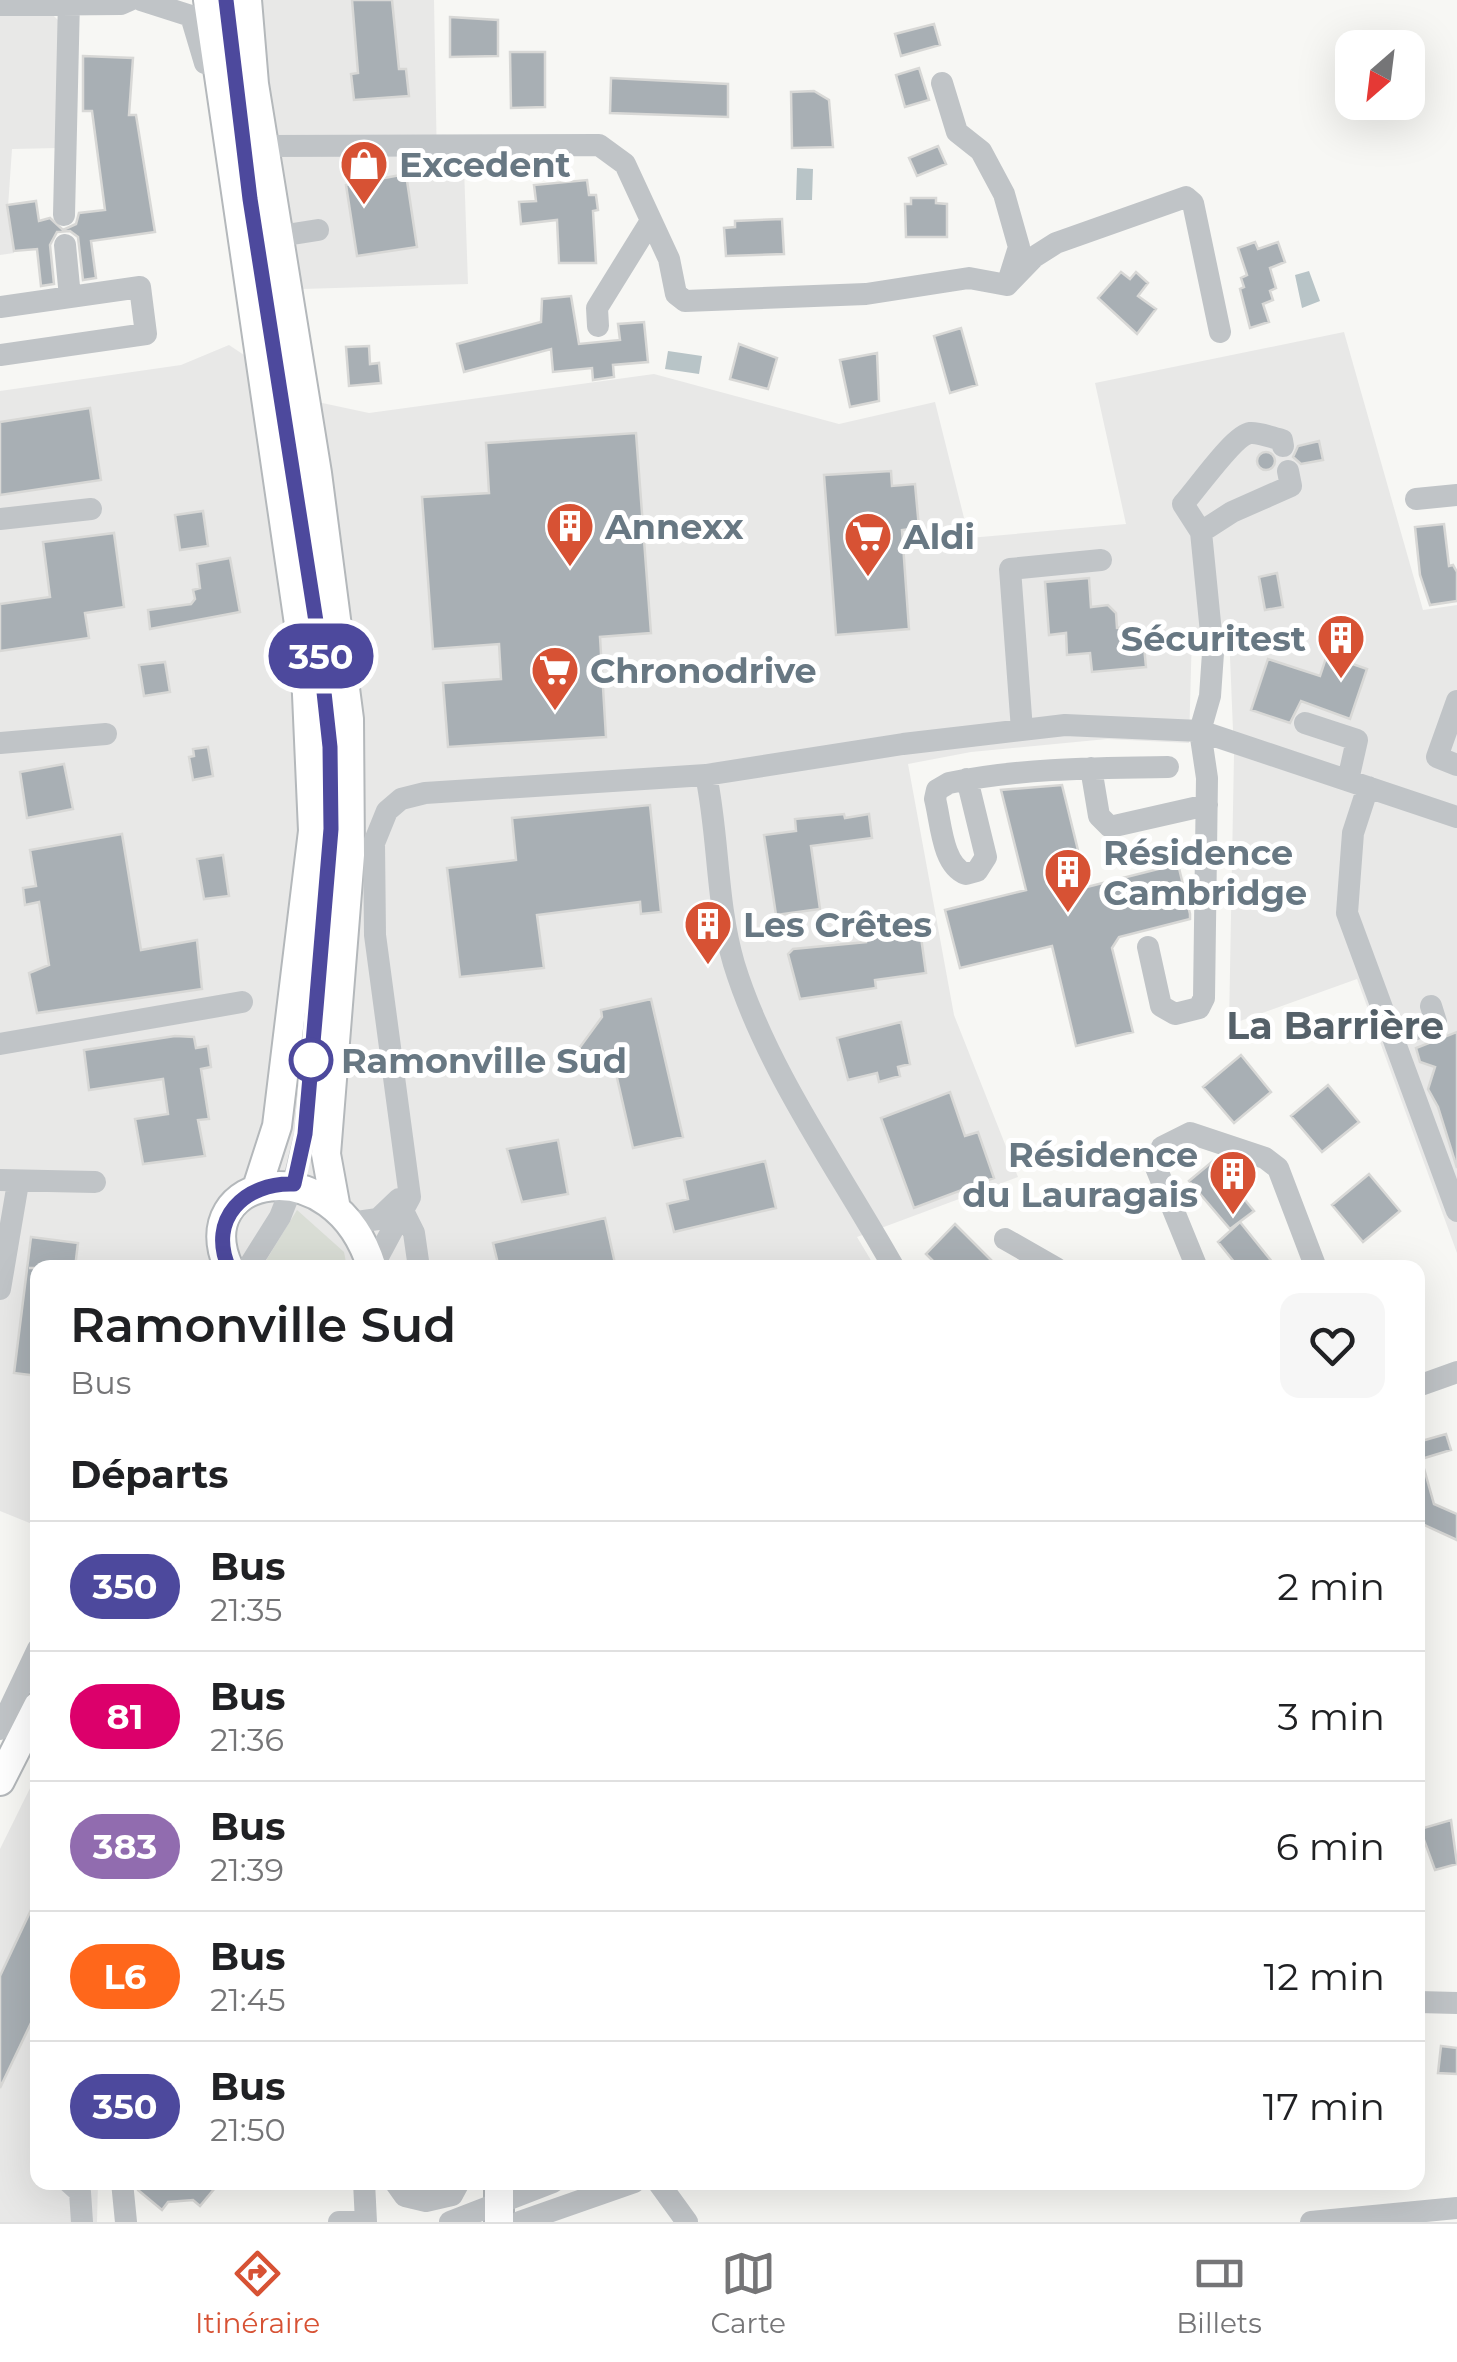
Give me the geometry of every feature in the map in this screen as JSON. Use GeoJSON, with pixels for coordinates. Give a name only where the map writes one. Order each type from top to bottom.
{"type":"FeatureCollection","features":[{"type":"Feature","properties":{"kind":"main road"},"geometry":{"type":"LineString","coordinates":[[208,0],[224,137],[274,435],[306,672],[313,831],[276,1126],[257,1188]]}},
{"type":"Feature","properties":{"kind":"main road"},"geometry":{"type":"LineString","coordinates":[[247,0],[254,84],[350,719],[350,855],[326,1154],[343,1216]]}},
{"type":"Feature","properties":{"kind":"main road"},"geometry":{"type":"LineString","coordinates":[[227,1260],[221,1242],[225,1222],[236,1204],[257,1188],[294,1184],[343,1216],[364,1242],[370,1260]]}},
{"type":"Feature","properties":{"kind":"main road"},"geometry":{"type":"LineString","coordinates":[[0,1781],[30,1722]]}},
{"type":"Feature","properties":{"kind":"street"},"geometry":{"type":"LineString","coordinates":[[0,5],[130,0]]}},
{"type":"Feature","properties":{"kind":"street"},"geometry":{"type":"LineString","coordinates":[[142,0],[185,12],[196,25],[224,137]]}},
{"type":"Feature","properties":{"kind":"street"},"geometry":{"type":"LineString","coordinates":[[226,0],[250,199],[317,628],[330,747],[331,829],[305,1134],[294,1184],[252,1260]]}},
{"type":"Feature","properties":{"kind":"street"},"geometry":{"type":"LineString","coordinates":[[64,215],[70,2]]}},
{"type":"Feature","properties":{"kind":"street"},"geometry":{"type":"LineString","coordinates":[[942,84],[957,132],[982,151],[1004,194],[1019,247],[1007,285]]}},
{"type":"Feature","properties":{"kind":"street"},"geometry":{"type":"LineString","coordinates":[[266,146],[600,145],[625,164],[668,259],[676,294],[684,301],[866,294],[968,278],[1007,285]]}},
{"type":"Feature","properties":{"kind":"street"},"geometry":{"type":"LineString","coordinates":[[1007,285],[1034,257],[1056,244],[1186,197],[1193,203],[1220,332]]}},
{"type":"Feature","properties":{"kind":"street"},"geometry":{"type":"LineString","coordinates":[[598,326],[597,308],[649,224]]}},
{"type":"Feature","properties":{"kind":"street"},"geometry":{"type":"LineString","coordinates":[[280,236],[318,230]]}},
{"type":"Feature","properties":{"kind":"street"},"geometry":{"type":"LineString","coordinates":[[65,245],[70,297]]}},
{"type":"Feature","properties":{"kind":"street"},"geometry":{"type":"LineString","coordinates":[[0,307],[140,287],[148,345],[0,355]]}},
{"type":"Feature","properties":{"kind":"street"},"geometry":{"type":"LineString","coordinates":[[1148,948],[1161,1006],[1175,1014],[1198,1008],[1204,998],[1207,805],[1200,731],[1210,696],[1213,653],[1201,532],[1183,504],[1216,468],[1233,440],[1250,434],[1282,440],[1283,446]]}},
{"type":"Feature","properties":{"kind":"street"},"geometry":{"type":"LineString","coordinates":[[1201,532],[1232,512],[1291,486],[1288,471]]}},
{"type":"Feature","properties":{"kind":"street"},"geometry":{"type":"LineString","coordinates":[[1416,499],[1457,495]]}},
{"type":"Feature","properties":{"kind":"street"},"geometry":{"type":"LineString","coordinates":[[0,520],[90,509]]}},
{"type":"Feature","properties":{"kind":"street"},"geometry":{"type":"LineString","coordinates":[[1022,730],[1010,569],[1101,560]]}},
{"type":"Feature","properties":{"kind":"street"},"geometry":{"type":"LineString","coordinates":[[1457,701],[1438,758],[1457,764]]}},
{"type":"Feature","properties":{"kind":"street"},"geometry":{"type":"LineString","coordinates":[[1305,723],[1357,740],[1358,784],[1347,914],[1457,1211]]}},
{"type":"Feature","properties":{"kind":"street"},"geometry":{"type":"LineString","coordinates":[[376,1260],[410,1196],[375,935],[374,843],[387,810],[401,799],[426,793],[706,775],[1065,725],[1200,731],[1457,817]]}},
{"type":"Feature","properties":{"kind":"street"},"geometry":{"type":"LineString","coordinates":[[0,743],[106,734]]}},
{"type":"Feature","properties":{"kind":"street"},"geometry":{"type":"LineString","coordinates":[[968,779],[1041,768],[1168,767]]}},
{"type":"Feature","properties":{"kind":"street"},"geometry":{"type":"LineString","coordinates":[[1090,768],[1099,816],[1110,827],[1207,805]]}},
{"type":"Feature","properties":{"kind":"street"},"geometry":{"type":"LineString","coordinates":[[706,775],[722,907],[734,962],[752,1012],[890,1260]]}},
{"type":"Feature","properties":{"kind":"street"},"geometry":{"type":"LineString","coordinates":[[0,1044],[242,1002]]}},
{"type":"Feature","properties":{"kind":"street"},"geometry":{"type":"LineString","coordinates":[[1395,1036],[1436,1022],[1432,1006]]}},
{"type":"Feature","properties":{"kind":"street"},"geometry":{"type":"LineString","coordinates":[[1193,1260],[1155,1165],[1162,1147],[1190,1133],[1265,1158],[1278,1168],[1313,1260]]}},
{"type":"Feature","properties":{"kind":"street"},"geometry":{"type":"LineString","coordinates":[[0,1289],[9,1181],[94,1182]]}},
{"type":"Feature","properties":{"kind":"street"},"geometry":{"type":"LineString","coordinates":[[343,1216],[369,1223],[386,1214],[408,1182]]}},
{"type":"Feature","properties":{"kind":"street"},"geometry":{"type":"LineString","coordinates":[[403,1211],[414,1232],[418,1260]]}},
{"type":"Feature","properties":{"kind":"street"},"geometry":{"type":"LineString","coordinates":[[1005,1239],[1042,1260]]}},
{"type":"Feature","properties":{"kind":"street"},"geometry":{"type":"LineString","coordinates":[[1425,1383],[1457,1372]]}},
{"type":"Feature","properties":{"kind":"street"},"geometry":{"type":"LineString","coordinates":[[0,1729],[30,1666]]}},
{"type":"Feature","properties":{"kind":"street"},"geometry":{"type":"LineString","coordinates":[[1425,2002],[1457,2003]]}},
{"type":"Feature","properties":{"kind":"street"},"geometry":{"type":"LineString","coordinates":[[78,2190],[82,2222]]}},
{"type":"Feature","properties":{"kind":"street"},"geometry":{"type":"LineString","coordinates":[[123,2190],[126,2220]]}},
{"type":"Feature","properties":{"kind":"street"},"geometry":{"type":"LineString","coordinates":[[364,2190],[366,2222]]}},
{"type":"Feature","properties":{"kind":"street"},"geometry":{"type":"LineString","coordinates":[[401,2190],[405,2196],[426,2201],[452,2195],[455,2190]]}},
{"type":"Feature","properties":{"kind":"street"},"geometry":{"type":"LineString","coordinates":[[450,2222],[531,2190]]}},
{"type":"Feature","properties":{"kind":"street"},"geometry":{"type":"LineString","coordinates":[[499,2202],[525,2221],[612,2190]]}},
{"type":"Feature","properties":{"kind":"street"},"geometry":{"type":"LineString","coordinates":[[664,2190],[687,2222]]}},
{"type":"Feature","properties":{"kind":"street"},"geometry":{"type":"LineString","coordinates":[[1312,2222],[1457,2208]]}},
{"type":"Feature","properties":{"kind":"street"},"geometry":{"type":"LineString","coordinates":[[339,2222],[356,2222]]}},
{"type":"Feature","properties":{"kind":"shaded area"},"geometry":{"type":"Polygon","coordinates":[[[0,0],[52,14],[59,21],[59,148],[12,149],[8,207],[14,253],[0,255],[0,0]]]}},
{"type":"Feature","properties":{"kind":"shaded area"},"geometry":{"type":"Polygon","coordinates":[[[258,0],[434,0],[437,165],[464,167],[468,284],[302,289],[271,126],[258,0]]]}},
{"type":"Feature","properties":{"kind":"shaded area"},"geometry":{"type":"Polygon","coordinates":[[[797,168],[813,169],[812,200],[796,200],[797,168]]]}},
{"type":"Feature","properties":{"kind":"shaded area"},"geometry":{"type":"Polygon","coordinates":[[[1309,271],[1320,301],[1302,308],[1295,275],[1309,271]]]}},
{"type":"Feature","properties":{"kind":"shaded area"},"geometry":{"type":"Polygon","coordinates":[[[1344,332],[1423,610],[1457,605],[1457,1253],[1357,979],[1229,1025],[1234,755],[1229,632],[1192,631],[1189,743],[1107,739],[971,752],[908,764],[954,1015],[1018,1177],[857,1237],[871,1260],[30,1260],[30,1523],[0,1511],[0,391],[181,365],[229,345],[313,401],[369,413],[654,374],[839,424],[935,402],[969,538],[1126,524],[1095,383],[1344,332]]]}},
{"type":"Feature","properties":{"kind":"shaded area"},"geometry":{"type":"Polygon","coordinates":[[[668,351],[702,356],[699,374],[665,369],[668,351]]]}},
{"type":"Feature","properties":{"kind":"shaded area"},"geometry":{"type":"Polygon","coordinates":[[[297,1210],[344,1252],[346,1260],[266,1260],[297,1210]]]}},
{"type":"Feature","properties":{"kind":"shaded area"},"geometry":{"type":"Polygon","coordinates":[[[30,1788],[30,2190],[98,2190],[97,2222],[0,2222],[0,1849],[30,1788]]]}},
{"type":"Feature","properties":{"kind":"building"},"geometry":{"type":"Polygon","coordinates":[[[352,0],[392,0],[399,69],[406,69],[409,96],[354,100],[351,74],[358,73],[352,0]]]}},
{"type":"Feature","properties":{"kind":"building"},"geometry":{"type":"Polygon","coordinates":[[[450,17],[498,20],[498,56],[450,57],[450,17]]]}},
{"type":"Feature","properties":{"kind":"building"},"geometry":{"type":"Polygon","coordinates":[[[934,24],[940,45],[901,56],[895,34],[934,24]]]}},
{"type":"Feature","properties":{"kind":"building"},"geometry":{"type":"Polygon","coordinates":[[[510,52],[545,52],[545,107],[511,108],[510,52]]]}},
{"type":"Feature","properties":{"kind":"building"},"geometry":{"type":"Polygon","coordinates":[[[83,56],[133,58],[129,115],[136,115],[155,232],[91,241],[96,278],[83,280],[78,237],[70,231],[57,232],[50,245],[54,284],[41,286],[37,249],[14,251],[7,205],[36,201],[39,221],[50,218],[63,230],[76,224],[79,213],[105,210],[92,111],[83,111],[83,56]]]}},
{"type":"Feature","properties":{"kind":"building"},"geometry":{"type":"Polygon","coordinates":[[[919,68],[929,100],[905,107],[896,75],[919,68]]]}},
{"type":"Feature","properties":{"kind":"building"},"geometry":{"type":"Polygon","coordinates":[[[611,78],[728,84],[728,117],[610,113],[611,78]]]}},
{"type":"Feature","properties":{"kind":"building"},"geometry":{"type":"Polygon","coordinates":[[[814,91],[829,100],[833,147],[792,148],[791,92],[814,91]]]}},
{"type":"Feature","properties":{"kind":"building"},"geometry":{"type":"Polygon","coordinates":[[[938,146],[946,164],[917,176],[909,158],[938,146]]]}},
{"type":"Feature","properties":{"kind":"building"},"geometry":{"type":"Polygon","coordinates":[[[406,174],[417,247],[357,256],[346,185],[406,174]]]}},
{"type":"Feature","properties":{"kind":"building"},"geometry":{"type":"Polygon","coordinates":[[[587,180],[589,195],[596,195],[598,210],[593,211],[596,263],[559,263],[557,220],[521,224],[519,202],[536,201],[534,185],[587,180]]]}},
{"type":"Feature","properties":{"kind":"building"},"geometry":{"type":"Polygon","coordinates":[[[911,198],[936,198],[936,203],[947,204],[947,237],[906,237],[905,204],[911,204],[911,198]]]}},
{"type":"Feature","properties":{"kind":"building"},"geometry":{"type":"Polygon","coordinates":[[[782,219],[784,254],[726,256],[724,228],[735,227],[735,221],[782,219]]]}},
{"type":"Feature","properties":{"kind":"building"},"geometry":{"type":"Polygon","coordinates":[[[1255,242],[1258,249],[1278,242],[1285,262],[1270,268],[1276,288],[1270,291],[1273,300],[1263,304],[1269,322],[1250,328],[1240,289],[1244,287],[1241,278],[1247,275],[1238,248],[1255,242]]]}},
{"type":"Feature","properties":{"kind":"building"},"geometry":{"type":"Polygon","coordinates":[[[1121,272],[1130,279],[1136,272],[1148,283],[1138,296],[1156,309],[1137,334],[1098,298],[1121,272]]]}},
{"type":"Feature","properties":{"kind":"building"},"geometry":{"type":"Polygon","coordinates":[[[571,296],[579,344],[620,340],[618,324],[644,322],[648,362],[613,365],[614,377],[593,380],[592,368],[553,372],[551,349],[464,372],[457,344],[541,322],[542,299],[571,296]]]}},
{"type":"Feature","properties":{"kind":"building"},"geometry":{"type":"Polygon","coordinates":[[[961,328],[977,385],[950,393],[934,336],[961,328]]]}},
{"type":"Feature","properties":{"kind":"building"},"geometry":{"type":"Polygon","coordinates":[[[739,344],[777,358],[768,389],[730,379],[739,344]]]}},
{"type":"Feature","properties":{"kind":"building"},"geometry":{"type":"Polygon","coordinates":[[[369,346],[370,364],[379,363],[381,383],[349,386],[346,347],[369,346]]]}},
{"type":"Feature","properties":{"kind":"building"},"geometry":{"type":"Polygon","coordinates":[[[877,353],[879,401],[850,407],[840,360],[877,353]]]}},
{"type":"Feature","properties":{"kind":"building"},"geometry":{"type":"Polygon","coordinates":[[[90,408],[101,480],[0,495],[0,422],[90,408]]]}},
{"type":"Feature","properties":{"kind":"building","name":"Annexx"},"geometry":{"type":"Polygon","coordinates":[[[636,433],[651,633],[600,637],[606,737],[448,747],[443,683],[501,679],[499,644],[433,649],[422,497],[489,493],[486,443],[636,433]]]}},
{"type":"Feature","properties":{"kind":"building"},"geometry":{"type":"Polygon","coordinates":[[[1319,441],[1323,460],[1301,464],[1293,457],[1298,446],[1319,441]]]}},
{"type":"Feature","properties":{"kind":"building"},"geometry":{"type":"Polygon","coordinates":[[[1266,452],[1273,454],[1273,468],[1266,470],[1259,468],[1257,461],[1259,454],[1266,452]]]}},
{"type":"Feature","properties":{"kind":"building","name":"Aldi"},"geometry":{"type":"Polygon","coordinates":[[[891,471],[892,486],[915,484],[919,528],[902,530],[909,629],[836,635],[824,475],[891,471]]]}},
{"type":"Feature","properties":{"kind":"building"},"geometry":{"type":"Polygon","coordinates":[[[203,511],[208,546],[180,550],[175,515],[203,511]]]}},
{"type":"Feature","properties":{"kind":"building"},"geometry":{"type":"Polygon","coordinates":[[[1444,524],[1449,566],[1453,565],[1457,572],[1457,601],[1430,605],[1420,575],[1415,527],[1444,524]]]}},
{"type":"Feature","properties":{"kind":"building"},"geometry":{"type":"Polygon","coordinates":[[[114,533],[124,607],[85,613],[89,638],[0,651],[0,604],[50,597],[43,542],[114,533]]]}},
{"type":"Feature","properties":{"kind":"building"},"geometry":{"type":"Polygon","coordinates":[[[230,558],[240,612],[150,629],[148,610],[191,604],[195,599],[193,590],[200,588],[197,564],[230,558]]]}},
{"type":"Feature","properties":{"kind":"building"},"geometry":{"type":"Polygon","coordinates":[[[1277,573],[1283,607],[1265,610],[1259,577],[1277,573]]]}},
{"type":"Feature","properties":{"kind":"building"},"geometry":{"type":"Polygon","coordinates":[[[1089,578],[1091,607],[1108,605],[1116,613],[1117,628],[1142,626],[1146,667],[1092,672],[1090,653],[1067,655],[1066,633],[1049,635],[1045,582],[1089,578]]]}},
{"type":"Feature","properties":{"kind":"building"},"geometry":{"type":"Polygon","coordinates":[[[1327,655],[1367,669],[1350,719],[1301,701],[1290,723],[1251,710],[1268,659],[1320,676],[1327,655]]]}},
{"type":"Feature","properties":{"kind":"building"},"geometry":{"type":"Polygon","coordinates":[[[165,662],[170,692],[144,696],[139,665],[165,662]]]}},
{"type":"Feature","properties":{"kind":"building"},"geometry":{"type":"Polygon","coordinates":[[[208,747],[213,776],[193,780],[189,757],[194,756],[193,749],[208,747]]]}},
{"type":"Feature","properties":{"kind":"building"},"geometry":{"type":"Polygon","coordinates":[[[64,764],[73,809],[27,818],[20,772],[64,764]]]}},
{"type":"Feature","properties":{"kind":"building","name":"Résidence Cambridge"},"geometry":{"type":"Polygon","coordinates":[[[1062,785],[1087,887],[1178,864],[1190,914],[1190,919],[1119,937],[1112,948],[1133,1032],[1076,1046],[1052,946],[960,968],[945,910],[1026,890],[1001,790],[1062,785]]]}},
{"type":"Feature","properties":{"kind":"building"},"geometry":{"type":"Polygon","coordinates":[[[650,805],[661,912],[641,914],[640,902],[537,915],[544,968],[460,977],[447,868],[516,860],[512,818],[650,805]]]}},
{"type":"Feature","properties":{"kind":"building"},"geometry":{"type":"Polygon","coordinates":[[[844,814],[845,818],[869,814],[872,838],[811,846],[820,909],[776,915],[764,835],[796,831],[795,819],[844,814]]]}},
{"type":"Feature","properties":{"kind":"building"},"geometry":{"type":"Polygon","coordinates":[[[122,834],[141,950],[197,940],[202,989],[37,1013],[29,973],[49,965],[39,902],[25,905],[23,888],[36,886],[30,850],[122,834]]]}},
{"type":"Feature","properties":{"kind":"building"},"geometry":{"type":"Polygon","coordinates":[[[223,855],[229,896],[204,899],[197,859],[223,855]]]}},
{"type":"Feature","properties":{"kind":"building"},"geometry":{"type":"Polygon","coordinates":[[[920,930],[926,973],[875,980],[876,988],[800,999],[788,954],[793,949],[866,942],[866,938],[920,930]]]}},
{"type":"Feature","properties":{"kind":"building"},"geometry":{"type":"Polygon","coordinates":[[[651,999],[683,1137],[633,1148],[612,1056],[597,1077],[572,1058],[602,1017],[601,1010],[651,999]]]}},
{"type":"Feature","properties":{"kind":"building"},"geometry":{"type":"Polygon","coordinates":[[[901,1022],[910,1064],[898,1067],[900,1076],[879,1082],[877,1073],[848,1080],[837,1038],[901,1022]]]}},
{"type":"Feature","properties":{"kind":"building"},"geometry":{"type":"Polygon","coordinates":[[[1457,1032],[1457,1168],[1438,1107],[1428,1089],[1435,1067],[1420,1062],[1416,1048],[1457,1032]]]}},
{"type":"Feature","properties":{"kind":"building"},"geometry":{"type":"Polygon","coordinates":[[[175,1036],[194,1037],[196,1048],[208,1046],[211,1067],[201,1069],[209,1119],[198,1120],[205,1156],[143,1164],[135,1119],[168,1114],[163,1079],[89,1090],[84,1050],[175,1036]]]}},
{"type":"Feature","properties":{"kind":"building"},"geometry":{"type":"Polygon","coordinates":[[[1241,1055],[1271,1092],[1234,1123],[1203,1087],[1241,1055]]]}},
{"type":"Feature","properties":{"kind":"building"},"geometry":{"type":"Polygon","coordinates":[[[1328,1085],[1359,1122],[1322,1152],[1291,1116],[1328,1085]]]}},
{"type":"Feature","properties":{"kind":"building"},"geometry":{"type":"Polygon","coordinates":[[[950,1092],[965,1136],[978,1132],[994,1178],[914,1208],[881,1118],[950,1092]]]}},
{"type":"Feature","properties":{"kind":"building"},"geometry":{"type":"Polygon","coordinates":[[[558,1140],[568,1194],[522,1202],[507,1149],[558,1140]]]}},
{"type":"Feature","properties":{"kind":"building"},"geometry":{"type":"Polygon","coordinates":[[[765,1161],[776,1208],[674,1232],[667,1204],[688,1199],[684,1180],[765,1161]]]}},
{"type":"Feature","properties":{"kind":"building"},"geometry":{"type":"Polygon","coordinates":[[[1213,1161],[1254,1211],[1230,1229],[1189,1181],[1213,1161]]]}},
{"type":"Feature","properties":{"kind":"building"},"geometry":{"type":"Polygon","coordinates":[[[1369,1174],[1400,1211],[1363,1242],[1332,1205],[1369,1174]]]}},
{"type":"Feature","properties":{"kind":"building"},"geometry":{"type":"Polygon","coordinates":[[[605,1218],[614,1260],[497,1260],[493,1243],[605,1218]]]}},
{"type":"Feature","properties":{"kind":"building"},"geometry":{"type":"Polygon","coordinates":[[[1240,1222],[1271,1260],[1233,1260],[1218,1242],[1240,1222]]]}},
{"type":"Feature","properties":{"kind":"building"},"geometry":{"type":"Polygon","coordinates":[[[955,1224],[991,1260],[932,1260],[926,1254],[955,1224]]]}},
{"type":"Feature","properties":{"kind":"building"},"geometry":{"type":"Polygon","coordinates":[[[31,1237],[78,1243],[76,1260],[30,1260],[30,1375],[14,1373],[31,1237]]]}},
{"type":"Feature","properties":{"kind":"building"},"geometry":{"type":"Polygon","coordinates":[[[1446,1434],[1451,1450],[1425,1458],[1425,1440],[1446,1434]]]}},
{"type":"Feature","properties":{"kind":"building"},"geometry":{"type":"Polygon","coordinates":[[[1425,1472],[1434,1504],[1457,1514],[1457,1540],[1425,1525],[1425,1472]]]}},
{"type":"Feature","properties":{"kind":"building"},"geometry":{"type":"Polygon","coordinates":[[[1451,1820],[1457,1864],[1435,1870],[1425,1843],[1425,1828],[1451,1820]]]}},
{"type":"Feature","properties":{"kind":"building"},"geometry":{"type":"Polygon","coordinates":[[[30,1912],[30,2025],[0,2088],[0,1976],[30,1912]]]}},
{"type":"Feature","properties":{"kind":"building"},"geometry":{"type":"Polygon","coordinates":[[[1441,2046],[1457,2048],[1457,2074],[1438,2073],[1441,2046]]]}},
{"type":"Feature","properties":{"kind":"building"},"geometry":{"type":"Polygon","coordinates":[[[138,2190],[213,2190],[200,2206],[193,2200],[168,2202],[162,2210],[138,2190]]]}},
{"type":"Feature","properties":{"kind":"bus line","name":"350"},"geometry":{"type":"LineString","coordinates":[[226,0],[250,199],[323,667],[330,747],[331,829],[305,1134],[294,1184],[257,1188],[236,1204],[225,1222],[221,1242],[226,1260]]}},
{"type":"Feature","properties":{"kind":"place","name":"Excedent"},"geometry":{"type":"Point","coordinates":[364,206]}},
{"type":"Feature","properties":{"kind":"place","name":"Annexx"},"geometry":{"type":"Point","coordinates":[570,568]}},
{"type":"Feature","properties":{"kind":"place","name":"Aldi"},"geometry":{"type":"Point","coordinates":[868,578]}},
{"type":"Feature","properties":{"kind":"place","name":"Sécuritest"},"geometry":{"type":"Point","coordinates":[1341,680]}},
{"type":"Feature","properties":{"kind":"place","name":"Chronodrive"},"geometry":{"type":"Point","coordinates":[555,712]}},
{"type":"Feature","properties":{"kind":"place","name":"Résidence Cambridge"},"geometry":{"type":"Point","coordinates":[1068,914]}},
{"type":"Feature","properties":{"kind":"place","name":"Les Crêtes"},"geometry":{"type":"Point","coordinates":[708,966]}},
{"type":"Feature","properties":{"kind":"place","name":"Ramonville Sud"},"geometry":{"type":"Point","coordinates":[311,1060]}},
{"type":"Feature","properties":{"kind":"place","name":"Résidence du Lauragais"},"geometry":{"type":"Point","coordinates":[1233,1216]}},
{"type":"Feature","properties":{"kind":"district","name":"La Barrière"},"geometry":{"type":"Point","coordinates":[1335,1025]}}]}
